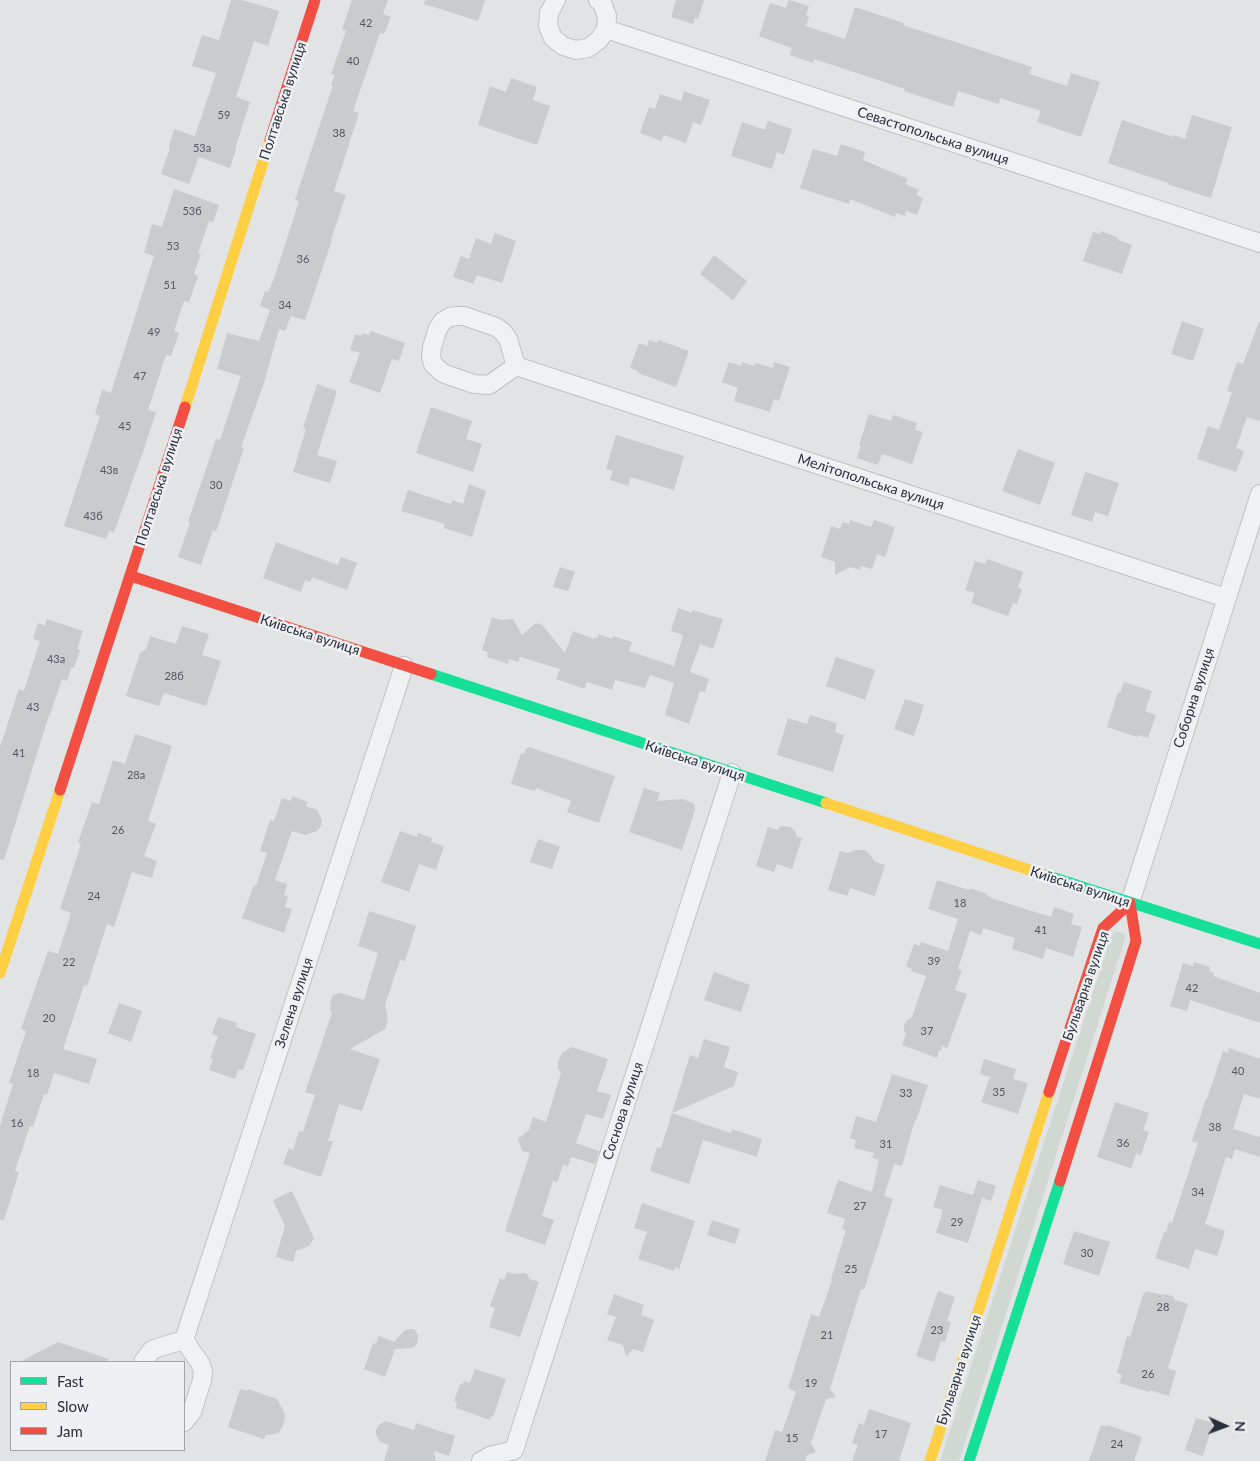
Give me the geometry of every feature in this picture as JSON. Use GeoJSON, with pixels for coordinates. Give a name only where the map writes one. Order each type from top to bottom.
{"type":"FeatureCollection","features":[{"type":"Feature","properties":{"kind":"street","name":"Полтавська вулиця"},"geometry":{"type":"LineString","coordinates":[[0,973],[131,576],[315,0]]}},
{"type":"Feature","properties":{"kind":"street"},"geometry":{"type":"LineString","coordinates":[[556,0],[549,13],[548,26],[553,38],[563,46],[576,50],[588,48],[599,40],[606,29],[607,16],[602,4],[598,0]]}},
{"type":"Feature","properties":{"kind":"street","name":"Севастопольська вулиця"},"geometry":{"type":"LineString","coordinates":[[606,29],[1260,243]]}},
{"type":"Feature","properties":{"kind":"street"},"geometry":{"type":"LineString","coordinates":[[464,316],[496,327],[508,339],[516,366],[490,385],[474,384],[445,374],[433,364],[431,357],[438,328],[443,321],[450,317],[464,316]]}},
{"type":"Feature","properties":{"kind":"street","name":"Мелітопольська вулиця"},"geometry":{"type":"LineString","coordinates":[[516,366],[1226,598]]}},
{"type":"Feature","properties":{"kind":"street","name":"Соборна вулиця"},"geometry":{"type":"LineString","coordinates":[[1130,903],[1260,494]]}},
{"type":"Feature","properties":{"kind":"street","name":"Київська вулиця"},"geometry":{"type":"LineString","coordinates":[[131,576],[1260,944]]}},
{"type":"Feature","properties":{"kind":"street","name":"Зелена вулиця"},"geometry":{"type":"LineString","coordinates":[[184,1340],[404,666]]}},
{"type":"Feature","properties":{"kind":"street","name":"Соснова вулиця"},"geometry":{"type":"LineString","coordinates":[[481,1461],[490,1456],[518,1455],[732,773]]}},
{"type":"Feature","properties":{"kind":"street"},"geometry":{"type":"LineString","coordinates":[[968,1461],[1136,941],[1130,903]]}},
{"type":"Feature","properties":{"kind":"street","name":"Бульварна вулиця"},"geometry":{"type":"LineString","coordinates":[[930,1461],[1103,928],[1130,903]]}},
{"type":"Feature","properties":{"kind":"street"},"geometry":{"type":"LineString","coordinates":[[144,1361],[152,1350],[184,1340],[200,1363],[203,1371],[202,1380],[192,1412],[185,1421]]}},
{"type":"Feature","properties":{"kind":"shaded area"},"geometry":{"type":"Polygon","coordinates":[[[1115,932],[1122,932],[1126,935],[959,1461],[940,1461],[1111,937],[1115,932]]]}},
{"type":"Feature","properties":{"kind":"building"},"geometry":{"type":"Polygon","coordinates":[[[231,0],[242,0],[279,11],[268,46],[254,41],[236,97],[250,102],[230,168],[199,157],[189,184],[161,174],[174,129],[195,136],[216,73],[192,66],[202,35],[219,40],[231,0]]]}},
{"type":"Feature","properties":{"kind":"building"},"geometry":{"type":"Polygon","coordinates":[[[352,0],[388,0],[383,14],[391,17],[384,34],[380,33],[353,111],[359,113],[334,191],[346,195],[305,320],[291,316],[285,331],[279,329],[264,383],[241,447],[244,448],[216,532],[213,530],[201,565],[178,557],[216,439],[220,440],[241,376],[217,369],[227,333],[259,341],[270,310],[260,306],[265,291],[268,292],[274,279],[299,201],[295,200],[333,85],[331,85],[335,75],[331,74],[346,31],[342,29],[352,0]]]}},
{"type":"Feature","properties":{"kind":"building"},"geometry":{"type":"Polygon","coordinates":[[[425,0],[485,0],[478,21],[424,4],[425,0]]]}},
{"type":"Feature","properties":{"kind":"building"},"geometry":{"type":"Polygon","coordinates":[[[676,0],[704,0],[698,19],[695,18],[693,24],[671,17],[676,0]]]}},
{"type":"Feature","properties":{"kind":"building"},"geometry":{"type":"Polygon","coordinates":[[[789,0],[809,6],[806,15],[809,16],[806,26],[845,39],[855,7],[904,23],[903,25],[1032,67],[1030,74],[1067,86],[1071,73],[1100,82],[1081,137],[1037,122],[1041,111],[1000,98],[999,104],[958,91],[953,107],[814,59],[813,63],[790,55],[792,48],[759,36],[770,3],[786,8],[789,0]]]}},
{"type":"Feature","properties":{"kind":"building"},"geometry":{"type":"Polygon","coordinates":[[[511,78],[537,87],[533,100],[550,106],[537,145],[478,125],[490,86],[506,92],[511,78]]]}},
{"type":"Feature","properties":{"kind":"building"},"geometry":{"type":"Polygon","coordinates":[[[684,91],[710,100],[701,125],[693,122],[686,143],[664,135],[661,141],[640,133],[649,107],[655,109],[660,94],[681,101],[684,91]]]}},
{"type":"Feature","properties":{"kind":"building"},"geometry":{"type":"Polygon","coordinates":[[[1192,115],[1232,127],[1211,198],[1108,163],[1122,120],[1173,137],[1173,135],[1185,139],[1192,115]]]}},
{"type":"Feature","properties":{"kind":"building"},"geometry":{"type":"Polygon","coordinates":[[[768,121],[792,129],[784,155],[777,152],[772,169],[731,156],[742,122],[765,130],[768,121]]]}},
{"type":"Feature","properties":{"kind":"building"},"geometry":{"type":"Polygon","coordinates":[[[841,144],[865,152],[863,160],[908,179],[905,184],[919,190],[916,195],[923,198],[917,215],[906,211],[905,216],[896,213],[895,217],[850,199],[849,204],[800,188],[813,149],[837,156],[841,144]]]}},
{"type":"Feature","properties":{"kind":"building"},"geometry":{"type":"Polygon","coordinates":[[[174,189],[219,205],[213,222],[209,221],[198,253],[201,254],[194,274],[198,276],[189,302],[184,301],[174,331],[179,333],[171,356],[166,355],[148,410],[156,412],[143,452],[114,532],[109,531],[106,539],[64,526],[100,416],[95,414],[102,390],[111,393],[154,256],[144,253],[152,224],[162,227],[174,189]]]}},
{"type":"Feature","properties":{"kind":"building"},"geometry":{"type":"Polygon","coordinates":[[[1101,231],[1132,245],[1122,274],[1083,261],[1093,232],[1100,234],[1101,231]]]}},
{"type":"Feature","properties":{"kind":"building"},"geometry":{"type":"Polygon","coordinates":[[[495,233],[516,241],[502,283],[477,275],[473,284],[453,277],[461,256],[469,259],[476,238],[491,244],[495,233]]]}},
{"type":"Feature","properties":{"kind":"building"},"geometry":{"type":"Polygon","coordinates":[[[714,255],[747,281],[733,300],[700,274],[714,255]]]}},
{"type":"Feature","properties":{"kind":"building"},"geometry":{"type":"Polygon","coordinates":[[[1182,321],[1204,329],[1193,361],[1171,354],[1182,321]]]}},
{"type":"Feature","properties":{"kind":"building"},"geometry":{"type":"Polygon","coordinates":[[[1259,322],[1260,421],[1247,417],[1236,448],[1244,451],[1236,472],[1197,459],[1208,426],[1219,430],[1232,392],[1227,391],[1237,362],[1243,364],[1259,322]]]}},
{"type":"Feature","properties":{"kind":"building"},"geometry":{"type":"Polygon","coordinates":[[[371,331],[405,343],[399,361],[392,359],[380,393],[349,382],[360,353],[350,350],[355,334],[361,336],[362,333],[369,335],[371,331]]]}},
{"type":"Feature","properties":{"kind":"building"},"geometry":{"type":"Polygon","coordinates":[[[649,340],[657,343],[658,340],[689,351],[676,387],[638,373],[638,371],[630,368],[639,343],[647,346],[649,340]]]}},
{"type":"Feature","properties":{"kind":"building"},"geometry":{"type":"Polygon","coordinates":[[[729,362],[741,366],[742,362],[754,366],[756,363],[773,368],[774,362],[790,367],[779,401],[774,399],[770,412],[734,401],[738,388],[722,382],[729,362]]]}},
{"type":"Feature","properties":{"kind":"building"},"geometry":{"type":"Polygon","coordinates":[[[317,384],[337,391],[317,455],[337,461],[330,483],[293,472],[306,429],[303,428],[317,384]]]}},
{"type":"Feature","properties":{"kind":"building"},"geometry":{"type":"Polygon","coordinates":[[[431,407],[472,421],[466,439],[482,444],[473,472],[416,453],[431,407]]]}},
{"type":"Feature","properties":{"kind":"building"},"geometry":{"type":"Polygon","coordinates":[[[869,414],[891,421],[893,415],[917,423],[915,430],[923,432],[912,464],[882,454],[878,465],[857,458],[869,414]]]}},
{"type":"Feature","properties":{"kind":"building"},"geometry":{"type":"Polygon","coordinates":[[[616,435],[684,456],[674,490],[631,477],[628,486],[610,480],[613,471],[606,469],[616,435]]]}},
{"type":"Feature","properties":{"kind":"building"},"geometry":{"type":"Polygon","coordinates":[[[1018,449],[1055,463],[1040,505],[1002,491],[1018,449]]]}},
{"type":"Feature","properties":{"kind":"building"},"geometry":{"type":"Polygon","coordinates":[[[1085,472],[1119,483],[1108,516],[1095,512],[1092,522],[1071,515],[1085,472]]]}},
{"type":"Feature","properties":{"kind":"building"},"geometry":{"type":"Polygon","coordinates":[[[469,484],[486,491],[472,537],[444,528],[445,524],[401,511],[408,490],[451,504],[452,500],[463,504],[469,484]]]}},
{"type":"Feature","properties":{"kind":"building"},"geometry":{"type":"Polygon","coordinates":[[[850,520],[871,527],[874,520],[895,527],[885,557],[877,554],[872,569],[861,566],[860,570],[850,567],[835,575],[835,562],[821,557],[831,526],[840,529],[843,522],[849,524],[850,520]]]}},
{"type":"Feature","properties":{"kind":"building"},"geometry":{"type":"Polygon","coordinates":[[[276,542],[338,565],[341,557],[357,563],[347,590],[312,577],[310,582],[305,580],[301,592],[263,578],[276,542]]]}},
{"type":"Feature","properties":{"kind":"building"},"geometry":{"type":"Polygon","coordinates":[[[987,559],[1023,572],[1018,588],[1022,589],[1017,604],[1013,603],[1008,616],[971,603],[975,593],[965,590],[975,561],[985,564],[987,559]]]}},
{"type":"Feature","properties":{"kind":"building"},"geometry":{"type":"Polygon","coordinates":[[[560,567],[575,572],[568,591],[553,587],[560,567]]]}},
{"type":"Feature","properties":{"kind":"building"},"geometry":{"type":"Polygon","coordinates":[[[678,608],[692,613],[692,610],[723,619],[713,649],[700,644],[690,672],[709,679],[705,692],[700,691],[689,724],[665,715],[674,683],[650,675],[645,688],[615,680],[612,690],[587,682],[585,689],[556,679],[560,669],[520,657],[518,662],[509,659],[508,664],[487,657],[488,652],[482,650],[492,617],[501,620],[513,619],[522,635],[536,623],[542,625],[565,653],[573,631],[594,639],[599,634],[612,639],[613,636],[632,642],[629,651],[674,666],[683,635],[671,631],[678,608]]]}},
{"type":"Feature","properties":{"kind":"building"},"geometry":{"type":"Polygon","coordinates":[[[47,619],[83,631],[77,649],[80,650],[67,681],[62,679],[4,860],[0,859],[0,747],[19,689],[24,691],[40,641],[33,639],[38,623],[45,626],[47,619]]]}},
{"type":"Feature","properties":{"kind":"building"},"geometry":{"type":"Polygon","coordinates":[[[182,626],[209,634],[202,655],[221,661],[206,706],[164,693],[159,706],[126,696],[140,653],[146,649],[150,636],[176,644],[182,626]]]}},
{"type":"Feature","properties":{"kind":"building"},"geometry":{"type":"Polygon","coordinates":[[[836,657],[875,670],[865,700],[826,686],[836,657]]]}},
{"type":"Feature","properties":{"kind":"building"},"geometry":{"type":"Polygon","coordinates":[[[1124,682],[1152,691],[1145,711],[1156,715],[1148,738],[1138,735],[1137,737],[1107,727],[1118,692],[1120,693],[1124,682]]]}},
{"type":"Feature","properties":{"kind":"building"},"geometry":{"type":"Polygon","coordinates":[[[905,699],[924,705],[914,736],[894,729],[905,699]]]}},
{"type":"Feature","properties":{"kind":"building"},"geometry":{"type":"Polygon","coordinates":[[[810,715],[837,723],[835,732],[844,735],[833,772],[777,755],[788,718],[807,724],[810,715]]]}},
{"type":"Feature","properties":{"kind":"building"},"geometry":{"type":"Polygon","coordinates":[[[135,734],[172,746],[148,821],[156,824],[144,856],[157,861],[152,878],[132,872],[114,927],[107,924],[87,986],[84,985],[63,1049],[97,1059],[89,1084],[54,1073],[47,1095],[44,1094],[33,1127],[30,1126],[15,1171],[19,1172],[4,1220],[0,1220],[0,1126],[13,1084],[9,1083],[26,1031],[21,1029],[48,951],[58,954],[71,913],[60,909],[81,844],[78,842],[92,802],[99,804],[113,760],[125,764],[135,734]]]}},
{"type":"Feature","properties":{"kind":"building"},"geometry":{"type":"Polygon","coordinates":[[[529,747],[615,776],[599,823],[567,812],[571,801],[536,788],[535,791],[511,784],[521,753],[524,754],[526,748],[529,747]]]}},
{"type":"Feature","properties":{"kind":"building"},"geometry":{"type":"Polygon","coordinates":[[[644,788],[660,793],[657,801],[683,799],[694,804],[695,810],[682,850],[629,832],[644,788]]]}},
{"type":"Feature","properties":{"kind":"building"},"geometry":{"type":"Polygon","coordinates":[[[292,796],[308,802],[306,806],[317,810],[322,820],[321,826],[317,831],[305,835],[292,831],[275,880],[287,884],[284,895],[288,897],[285,907],[292,909],[284,933],[242,918],[254,885],[256,886],[267,853],[260,851],[270,820],[274,821],[282,798],[291,801],[292,796]]]}},
{"type":"Feature","properties":{"kind":"building"},"geometry":{"type":"Polygon","coordinates":[[[781,826],[790,827],[795,831],[797,837],[802,838],[792,869],[777,864],[774,872],[756,866],[768,827],[777,830],[781,826]]]}},
{"type":"Feature","properties":{"kind":"building"},"geometry":{"type":"Polygon","coordinates":[[[400,831],[417,837],[418,833],[432,838],[431,842],[444,846],[436,870],[419,864],[409,892],[381,882],[400,831]]]}},
{"type":"Feature","properties":{"kind":"building"},"geometry":{"type":"Polygon","coordinates":[[[538,839],[560,847],[552,869],[530,862],[538,839]]]}},
{"type":"Feature","properties":{"kind":"building"},"geometry":{"type":"Polygon","coordinates":[[[855,850],[864,850],[870,854],[874,861],[885,865],[875,896],[850,888],[847,896],[828,890],[840,851],[848,853],[855,850]]]}},
{"type":"Feature","properties":{"kind":"building"},"geometry":{"type":"Polygon","coordinates":[[[937,880],[969,890],[970,888],[987,894],[991,898],[1051,917],[1054,907],[1074,914],[1071,924],[1082,927],[1073,957],[1046,948],[1043,959],[1012,949],[1015,938],[983,928],[981,935],[970,931],[958,969],[962,970],[955,990],[967,994],[947,1048],[942,1046],[937,1058],[902,1045],[906,1034],[904,1025],[912,1017],[926,976],[911,971],[912,969],[906,966],[914,944],[920,946],[921,942],[948,951],[958,919],[928,909],[937,880]]]}},
{"type":"Feature","properties":{"kind":"building"},"geometry":{"type":"Polygon","coordinates":[[[369,911],[416,926],[405,961],[400,960],[385,1005],[388,1020],[385,1029],[350,1049],[380,1059],[362,1111],[339,1104],[328,1141],[333,1141],[321,1177],[283,1164],[289,1148],[293,1150],[299,1131],[303,1132],[315,1095],[305,1092],[332,1013],[330,1009],[331,999],[333,995],[340,993],[364,1000],[378,953],[358,946],[369,911]]]}},
{"type":"Feature","properties":{"kind":"building"},"geometry":{"type":"Polygon","coordinates":[[[1194,962],[1210,967],[1209,971],[1214,973],[1213,976],[1260,993],[1260,1023],[1190,1000],[1187,1011],[1170,1006],[1183,963],[1193,966],[1194,962]]]}},
{"type":"Feature","properties":{"kind":"building"},"geometry":{"type":"Polygon","coordinates":[[[714,972],[750,985],[741,1012],[704,1000],[714,972]]]}},
{"type":"Feature","properties":{"kind":"building"},"geometry":{"type":"Polygon","coordinates":[[[119,1003],[142,1011],[131,1042],[108,1033],[119,1003]]]}},
{"type":"Feature","properties":{"kind":"building"},"geometry":{"type":"Polygon","coordinates":[[[218,1017],[237,1023],[236,1027],[256,1034],[243,1070],[239,1069],[235,1079],[209,1070],[213,1059],[210,1059],[218,1036],[212,1034],[218,1017]]]}},
{"type":"Feature","properties":{"kind":"building"},"geometry":{"type":"Polygon","coordinates":[[[704,1039],[730,1047],[724,1067],[738,1072],[734,1086],[672,1113],[690,1055],[698,1058],[704,1039]]]}},
{"type":"Feature","properties":{"kind":"building"},"geometry":{"type":"Polygon","coordinates":[[[572,1047],[608,1059],[597,1091],[611,1095],[603,1119],[586,1114],[576,1143],[599,1151],[595,1164],[571,1157],[568,1166],[563,1165],[557,1182],[553,1181],[542,1216],[554,1220],[545,1245],[505,1231],[530,1153],[522,1151],[518,1139],[529,1130],[533,1117],[546,1122],[561,1073],[558,1069],[558,1061],[562,1053],[572,1047]]]}},
{"type":"Feature","properties":{"kind":"building"},"geometry":{"type":"Polygon","coordinates":[[[1229,1048],[1260,1059],[1260,1099],[1244,1094],[1233,1129],[1260,1137],[1260,1157],[1235,1149],[1232,1159],[1226,1157],[1205,1224],[1225,1231],[1217,1256],[1195,1249],[1189,1269],[1155,1258],[1164,1232],[1166,1233],[1169,1222],[1172,1223],[1198,1143],[1192,1141],[1206,1099],[1223,1051],[1228,1053],[1229,1048]]]}},
{"type":"Feature","properties":{"kind":"building"},"geometry":{"type":"Polygon","coordinates":[[[984,1059],[1016,1069],[1013,1079],[1028,1083],[1018,1114],[981,1102],[990,1077],[980,1074],[984,1059]]]}},
{"type":"Feature","properties":{"kind":"building"},"geometry":{"type":"Polygon","coordinates":[[[892,1074],[928,1085],[915,1120],[902,1166],[894,1164],[884,1196],[893,1199],[864,1290],[861,1289],[830,1389],[836,1397],[826,1399],[811,1443],[816,1452],[807,1455],[805,1461],[765,1461],[775,1430],[782,1432],[796,1392],[788,1388],[811,1314],[819,1317],[846,1230],[842,1229],[845,1219],[827,1213],[838,1180],[872,1192],[879,1160],[872,1158],[874,1153],[854,1148],[856,1140],[850,1138],[856,1116],[876,1122],[892,1074]]]}},
{"type":"Feature","properties":{"kind":"building"},"geometry":{"type":"Polygon","coordinates":[[[1115,1102],[1149,1113],[1143,1130],[1149,1132],[1141,1155],[1136,1154],[1131,1168],[1097,1157],[1115,1102]]]}},
{"type":"Feature","properties":{"kind":"building"},"geometry":{"type":"Polygon","coordinates":[[[672,1113],[731,1133],[732,1129],[762,1139],[757,1157],[703,1140],[689,1184],[650,1171],[657,1147],[661,1148],[672,1113]]]}},
{"type":"Feature","properties":{"kind":"building"},"geometry":{"type":"Polygon","coordinates":[[[978,1180],[996,1186],[991,1201],[982,1198],[968,1243],[936,1233],[943,1210],[933,1207],[940,1185],[973,1195],[978,1180]]]}},
{"type":"Feature","properties":{"kind":"building"},"geometry":{"type":"Polygon","coordinates":[[[292,1191],[314,1238],[309,1246],[296,1251],[293,1262],[276,1257],[285,1226],[273,1200],[292,1191]]]}},
{"type":"Feature","properties":{"kind":"building"},"geometry":{"type":"Polygon","coordinates":[[[642,1203],[695,1221],[679,1269],[675,1267],[674,1271],[638,1259],[647,1232],[634,1228],[642,1203]]]}},
{"type":"Feature","properties":{"kind":"building"},"geometry":{"type":"Polygon","coordinates":[[[712,1220],[740,1229],[735,1244],[707,1235],[712,1220]]]}},
{"type":"Feature","properties":{"kind":"building"},"geometry":{"type":"Polygon","coordinates":[[[1074,1231],[1110,1242],[1099,1276],[1063,1264],[1074,1231]]]}},
{"type":"Feature","properties":{"kind":"building"},"geometry":{"type":"Polygon","coordinates":[[[507,1272],[514,1274],[526,1273],[530,1279],[539,1282],[520,1337],[489,1327],[495,1308],[490,1306],[500,1278],[504,1280],[507,1272]]]}},
{"type":"Feature","properties":{"kind":"building"},"geometry":{"type":"Polygon","coordinates":[[[938,1291],[955,1297],[947,1321],[951,1322],[945,1342],[941,1341],[934,1362],[916,1356],[938,1291]]]}},
{"type":"Feature","properties":{"kind":"building"},"geometry":{"type":"Polygon","coordinates":[[[1147,1291],[1162,1295],[1166,1294],[1174,1297],[1175,1300],[1188,1304],[1168,1368],[1176,1371],[1169,1396],[1119,1383],[1122,1375],[1117,1373],[1127,1336],[1130,1337],[1144,1292],[1147,1293],[1147,1291]]]}},
{"type":"Feature","properties":{"kind":"building"},"geometry":{"type":"Polygon","coordinates":[[[614,1294],[644,1305],[641,1315],[654,1320],[643,1352],[633,1349],[626,1357],[623,1345],[607,1340],[616,1317],[607,1314],[614,1294]]]}},
{"type":"Feature","properties":{"kind":"building"},"geometry":{"type":"Polygon","coordinates":[[[408,1329],[414,1329],[418,1335],[418,1341],[412,1348],[395,1349],[385,1377],[364,1369],[373,1343],[376,1344],[379,1336],[394,1342],[408,1329]]]}},
{"type":"Feature","properties":{"kind":"building"},"geometry":{"type":"Polygon","coordinates":[[[58,1342],[108,1359],[108,1361],[22,1361],[58,1342]]]}},
{"type":"Feature","properties":{"kind":"building"},"geometry":{"type":"Polygon","coordinates":[[[475,1369],[506,1379],[493,1417],[491,1416],[490,1420],[456,1408],[457,1402],[454,1401],[460,1384],[462,1385],[464,1381],[470,1383],[475,1369]]]}},
{"type":"Feature","properties":{"kind":"building"},"geometry":{"type":"Polygon","coordinates":[[[240,1389],[247,1391],[248,1389],[277,1399],[285,1418],[279,1432],[266,1435],[264,1439],[228,1427],[240,1389]]]}},
{"type":"Feature","properties":{"kind":"building"},"geometry":{"type":"Polygon","coordinates":[[[869,1409],[911,1423],[899,1461],[852,1461],[858,1445],[852,1443],[859,1423],[864,1425],[869,1409]]]}},
{"type":"Feature","properties":{"kind":"building"},"geometry":{"type":"Polygon","coordinates":[[[1196,1418],[1213,1423],[1203,1456],[1185,1450],[1196,1418]]]}},
{"type":"Feature","properties":{"kind":"building"},"geometry":{"type":"Polygon","coordinates":[[[386,1421],[414,1430],[416,1423],[455,1436],[449,1456],[434,1451],[436,1461],[384,1461],[389,1445],[380,1442],[376,1435],[376,1430],[379,1425],[386,1421]]]}},
{"type":"Feature","properties":{"kind":"building"},"geometry":{"type":"Polygon","coordinates":[[[1101,1425],[1107,1427],[1108,1425],[1142,1437],[1134,1461],[1089,1461],[1101,1425]]]}},
{"type":"Feature","properties":{"kind":"traffic: fast"},"geometry":{"type":"LineString","coordinates":[[431,674],[826,803]]}},
{"type":"Feature","properties":{"kind":"traffic: fast"},"geometry":{"type":"LineString","coordinates":[[1042,874],[1260,944]]}},
{"type":"Feature","properties":{"kind":"traffic: fast"},"geometry":{"type":"LineString","coordinates":[[969,1461],[1060,1181]]}},
{"type":"Feature","properties":{"kind":"traffic: slow"},"geometry":{"type":"LineString","coordinates":[[185,407],[270,140]]}},
{"type":"Feature","properties":{"kind":"traffic: slow"},"geometry":{"type":"LineString","coordinates":[[0,973],[60,790]]}},
{"type":"Feature","properties":{"kind":"traffic: slow"},"geometry":{"type":"LineString","coordinates":[[826,803],[1042,874]]}},
{"type":"Feature","properties":{"kind":"traffic: slow"},"geometry":{"type":"LineString","coordinates":[[930,1461],[1049,1092]]}},
{"type":"Feature","properties":{"kind":"traffic: jam"},"geometry":{"type":"LineString","coordinates":[[270,140],[315,0]]}},
{"type":"Feature","properties":{"kind":"traffic: jam"},"geometry":{"type":"LineString","coordinates":[[60,790],[185,407]]}},
{"type":"Feature","properties":{"kind":"traffic: jam"},"geometry":{"type":"LineString","coordinates":[[131,576],[431,674]]}},
{"type":"Feature","properties":{"kind":"traffic: jam"},"geometry":{"type":"LineString","coordinates":[[1049,1092],[1103,928],[1130,903]]}},
{"type":"Feature","properties":{"kind":"traffic: jam"},"geometry":{"type":"LineString","coordinates":[[1060,1181],[1136,941],[1130,903]]}}]}
